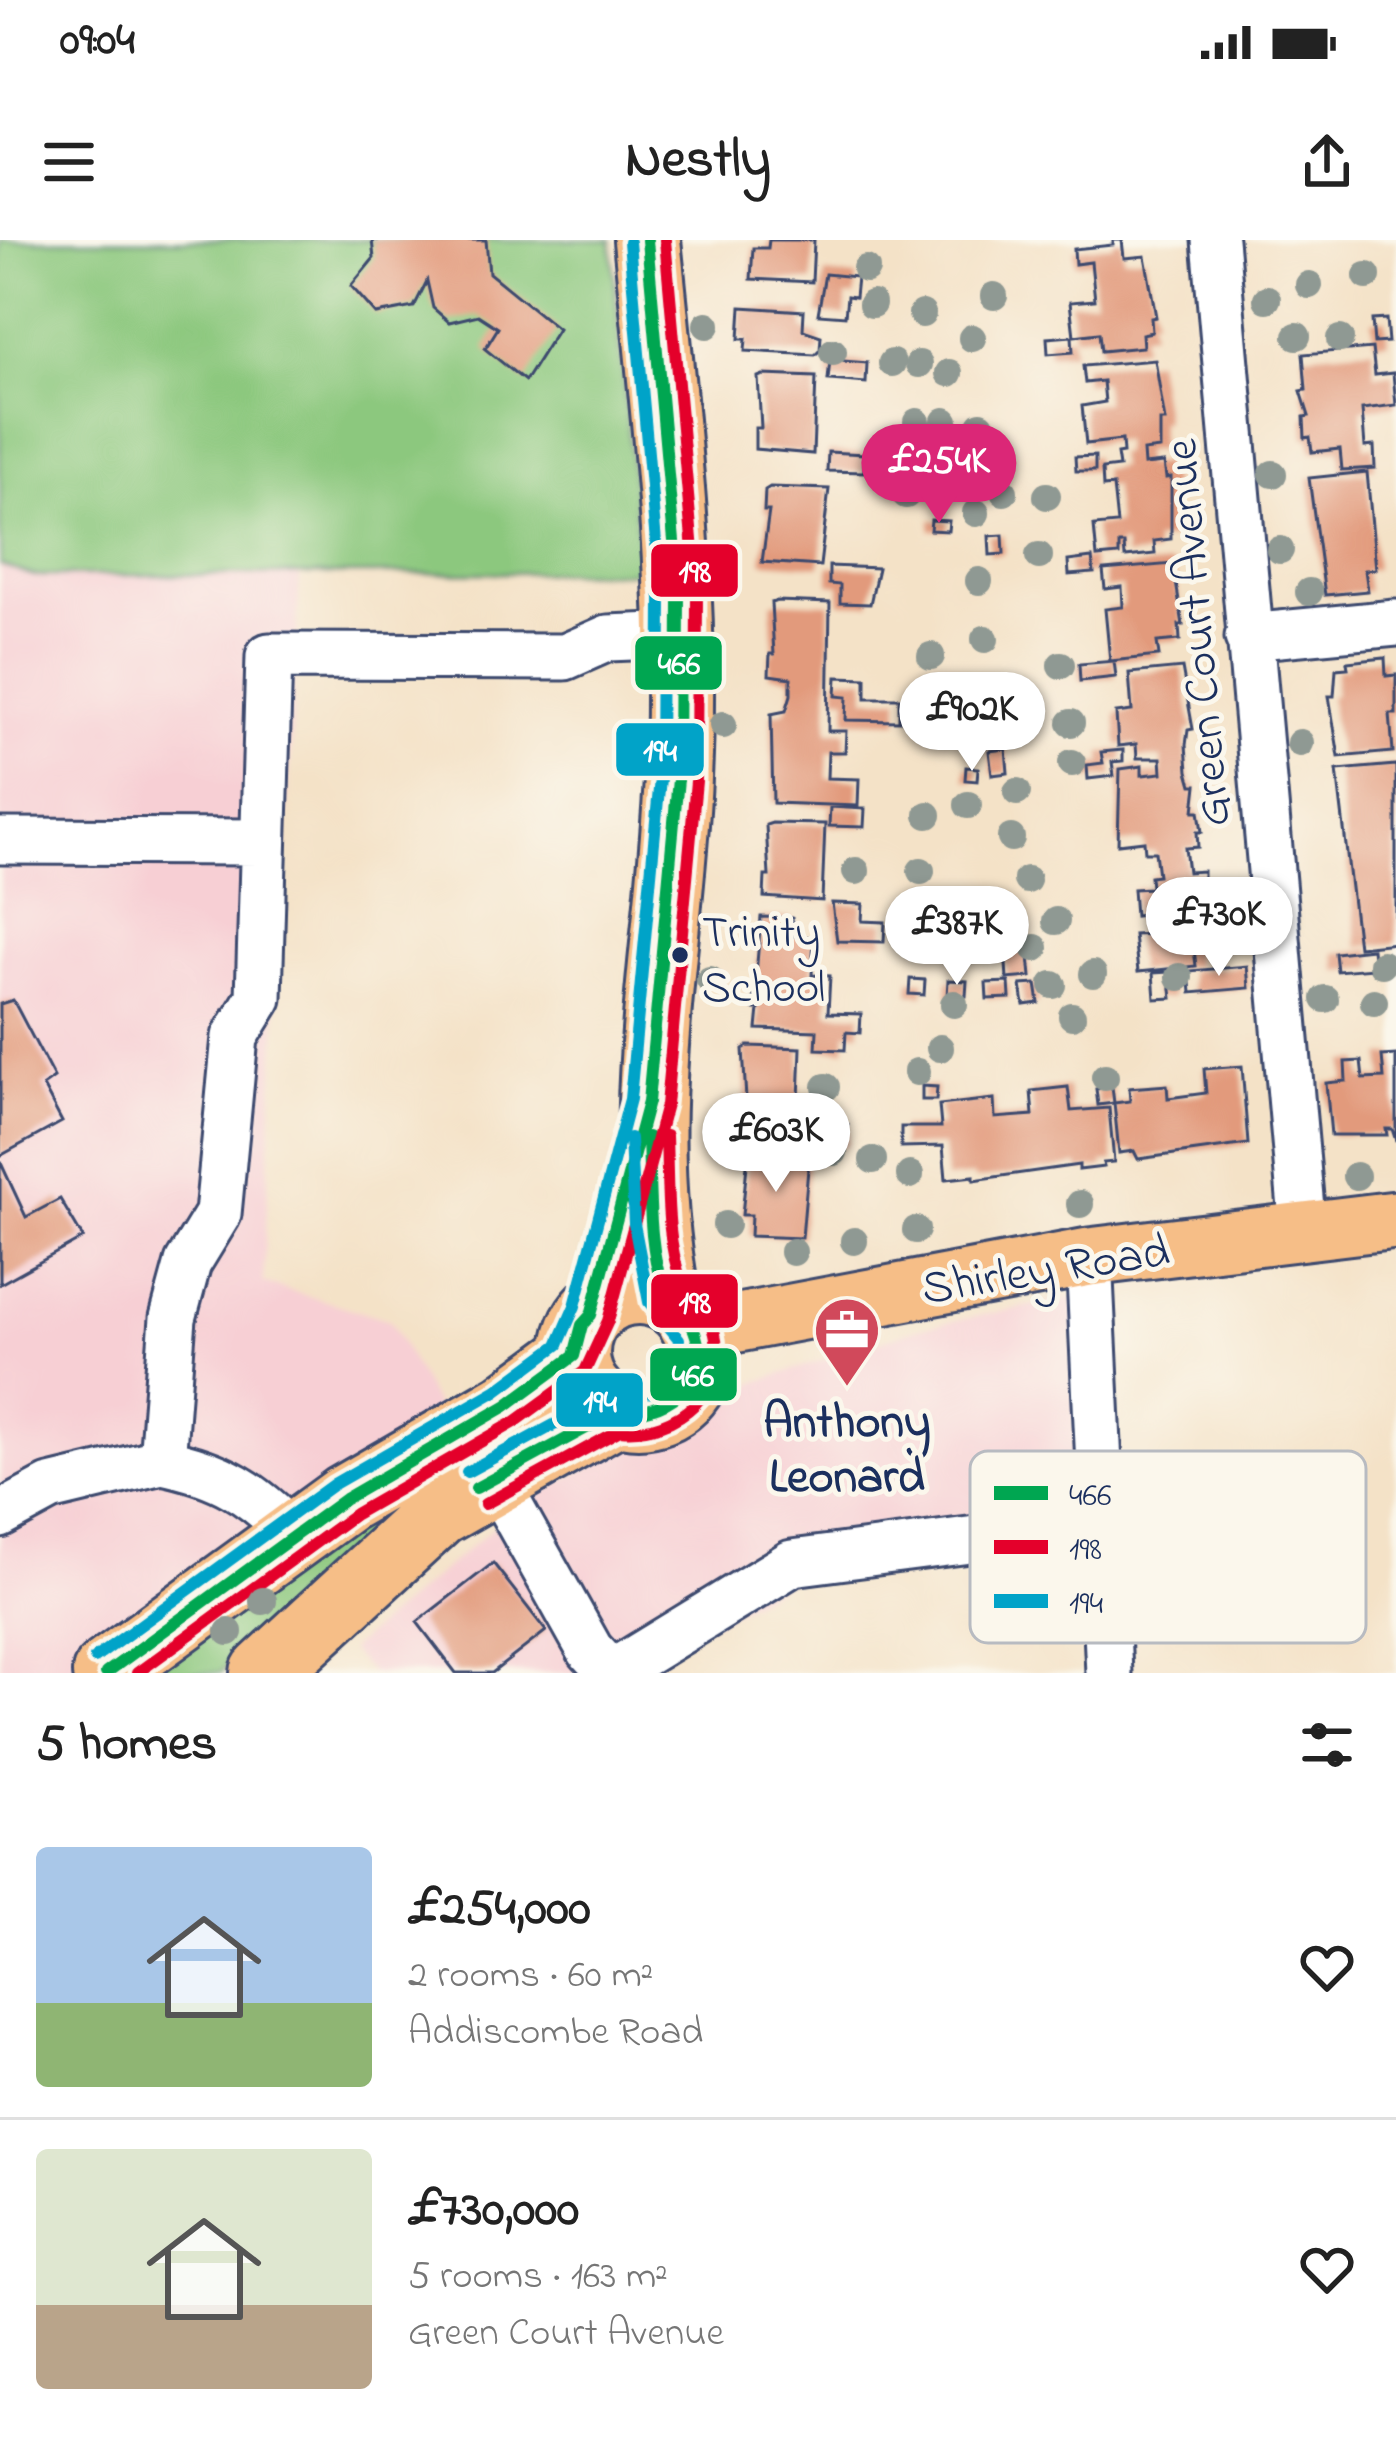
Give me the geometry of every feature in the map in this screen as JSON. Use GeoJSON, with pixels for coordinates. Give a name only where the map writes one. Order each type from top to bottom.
{"type":"FeatureCollection","features":[{"type":"Feature","properties":{"kind":"highway"},"geometry":{"type":"LineString","coordinates":[[647,240],[681,635],[670,896],[648,1102],[652,1223],[698,1367],[680,1399],[647,1415],[616,1412],[595,1395],[583,1335],[648,1102]]}},
{"type":"Feature","properties":{"kind":"highway"},"geometry":{"type":"LineString","coordinates":[[106,1673],[388,1471],[506,1406],[583,1335],[611,1298],[632,1292],[681,1314]]}},
{"type":"Feature","properties":{"kind":"highway"},"geometry":{"type":"LineString","coordinates":[[264,1673],[411,1535],[494,1478],[616,1412]]}},
{"type":"Feature","properties":{"kind":"main road","name":"Shirley Road"},"geometry":{"type":"LineString","coordinates":[[681,1314],[1396,1220]]}},
{"type":"Feature","properties":{"kind":"street","name":"Green Court Avenue"},"geometry":{"type":"LineString","coordinates":[[1215,240],[1303,1231]]}},
{"type":"Feature","properties":{"kind":"street"},"geometry":{"type":"LineString","coordinates":[[1248,637],[1396,623]]}},
{"type":"Feature","properties":{"kind":"street"},"geometry":{"type":"LineString","coordinates":[[162,1461],[173,1318],[188,1263],[218,1214],[235,1037],[232,1006],[259,998],[268,656],[565,656],[608,638],[681,635]]}},
{"type":"Feature","properties":{"kind":"street"},"geometry":{"type":"LineString","coordinates":[[0,841],[263,842]]}},
{"type":"Feature","properties":{"kind":"street"},"geometry":{"type":"LineString","coordinates":[[1089,1258],[1097,1451]]}},
{"type":"Feature","properties":{"kind":"street"},"geometry":{"type":"LineString","coordinates":[[0,1515],[50,1488],[162,1461],[211,1471],[239,1484],[294,1535]]}},
{"type":"Feature","properties":{"kind":"street"},"geometry":{"type":"LineString","coordinates":[[494,1478],[590,1650],[611,1673],[792,1562],[970,1539]]}},
{"type":"Feature","properties":{"kind":"street"},"geometry":{"type":"LineString","coordinates":[[1107,1643],[1109,1673]]}},
{"type":"Feature","properties":{"kind":"shaded area"},"geometry":{"type":"Polygon","coordinates":[[[0,565],[35,576],[300,573],[263,1283],[390,1320],[441,1417],[67,1673],[0,1673],[0,565]]]}},
{"type":"Feature","properties":{"kind":"shaded area"},"geometry":{"type":"Polygon","coordinates":[[[1085,1295],[1088,1451],[970,1451],[970,1554],[806,1571],[624,1673],[371,1673],[349,1650],[524,1501],[757,1382],[919,1328],[1085,1295]]]}},
{"type":"Feature","properties":{"kind":"green space"},"geometry":{"type":"Polygon","coordinates":[[[0,240],[611,240],[641,572],[35,576],[0,565],[0,240]]]}},
{"type":"Feature","properties":{"kind":"green space"},"geometry":{"type":"Polygon","coordinates":[[[404,1508],[220,1673],[135,1673],[371,1509],[404,1508]]]}},
{"type":"Feature","properties":{"kind":"building"},"geometry":{"type":"Polygon","coordinates":[[[372,240],[486,240],[489,273],[558,329],[525,381],[485,349],[498,328],[478,315],[449,322],[433,308],[427,281],[414,307],[376,314],[351,286],[374,258],[372,240]]]}},
{"type":"Feature","properties":{"kind":"building"},"geometry":{"type":"Polygon","coordinates":[[[769,240],[814,240],[812,282],[751,279],[753,248],[768,248],[769,240]]]}},
{"type":"Feature","properties":{"kind":"building"},"geometry":{"type":"Polygon","coordinates":[[[1113,240],[1122,240],[1124,258],[1145,256],[1156,317],[1151,318],[1152,332],[1142,334],[1143,347],[1101,351],[1099,333],[1074,336],[1070,302],[1095,300],[1091,262],[1075,264],[1074,249],[1113,245],[1113,240]]]}},
{"type":"Feature","properties":{"kind":"building"},"geometry":{"type":"Polygon","coordinates":[[[825,274],[857,277],[855,297],[847,296],[845,316],[818,314],[825,274]]]}},
{"type":"Feature","properties":{"kind":"building"},"geometry":{"type":"Polygon","coordinates":[[[741,307],[804,311],[803,330],[821,336],[820,350],[815,355],[745,351],[746,339],[739,339],[741,307]]]}},
{"type":"Feature","properties":{"kind":"building"},"geometry":{"type":"Polygon","coordinates":[[[1386,319],[1388,342],[1374,343],[1372,320],[1386,319]]]}},
{"type":"Feature","properties":{"kind":"building"},"geometry":{"type":"Polygon","coordinates":[[[1072,336],[1073,352],[1048,354],[1047,338],[1072,336]]]}},
{"type":"Feature","properties":{"kind":"building"},"geometry":{"type":"Polygon","coordinates":[[[1372,348],[1375,375],[1393,373],[1396,405],[1362,409],[1365,447],[1374,446],[1375,468],[1342,470],[1340,449],[1312,452],[1310,437],[1305,438],[1304,417],[1309,416],[1301,391],[1306,390],[1303,354],[1372,348]]]}},
{"type":"Feature","properties":{"kind":"building"},"geometry":{"type":"Polygon","coordinates":[[[830,360],[867,363],[866,383],[828,380],[830,360]]]}},
{"type":"Feature","properties":{"kind":"building"},"geometry":{"type":"Polygon","coordinates":[[[1155,360],[1165,421],[1160,421],[1160,449],[1143,451],[1144,465],[1164,463],[1166,478],[1171,477],[1171,539],[1154,541],[1155,554],[1125,557],[1124,544],[1119,544],[1119,555],[1097,557],[1094,526],[1117,524],[1113,486],[1103,487],[1102,469],[1119,467],[1117,454],[1123,453],[1122,440],[1086,444],[1082,406],[1105,402],[1103,381],[1085,383],[1083,366],[1155,360]]]}},
{"type":"Feature","properties":{"kind":"building"},"geometry":{"type":"Polygon","coordinates":[[[758,377],[816,377],[813,454],[755,449],[755,428],[761,428],[758,377]]]}},
{"type":"Feature","properties":{"kind":"building"},"geometry":{"type":"Polygon","coordinates":[[[828,452],[864,454],[864,472],[827,471],[828,452]]]}},
{"type":"Feature","properties":{"kind":"building"},"geometry":{"type":"Polygon","coordinates":[[[1095,456],[1095,471],[1076,471],[1075,457],[1095,456]]]}},
{"type":"Feature","properties":{"kind":"building"},"geometry":{"type":"Polygon","coordinates":[[[1367,472],[1376,569],[1365,570],[1368,591],[1325,595],[1309,478],[1367,472]]]}},
{"type":"Feature","properties":{"kind":"building"},"geometry":{"type":"Polygon","coordinates":[[[829,489],[820,566],[762,562],[769,511],[764,511],[765,490],[829,489]]]}},
{"type":"Feature","properties":{"kind":"building"},"geometry":{"type":"Polygon","coordinates":[[[931,520],[949,521],[948,531],[930,530],[931,520]]]}},
{"type":"Feature","properties":{"kind":"building"},"geometry":{"type":"Polygon","coordinates":[[[1003,535],[1004,554],[990,555],[989,536],[1003,535]]]}},
{"type":"Feature","properties":{"kind":"building"},"geometry":{"type":"Polygon","coordinates":[[[1092,558],[1094,573],[1069,575],[1068,561],[1092,558]]]}},
{"type":"Feature","properties":{"kind":"building"},"geometry":{"type":"Polygon","coordinates":[[[1173,564],[1183,625],[1179,625],[1180,640],[1157,642],[1159,656],[1110,661],[1105,609],[1123,607],[1122,587],[1105,589],[1103,570],[1173,564]]]}},
{"type":"Feature","properties":{"kind":"building"},"geometry":{"type":"Polygon","coordinates":[[[829,566],[878,568],[870,604],[840,603],[840,585],[829,584],[829,566]]]}},
{"type":"Feature","properties":{"kind":"building"},"geometry":{"type":"Polygon","coordinates":[[[771,603],[830,603],[828,731],[846,731],[845,752],[828,752],[827,778],[859,779],[858,806],[773,803],[771,714],[786,711],[791,695],[791,678],[769,675],[770,654],[774,654],[771,603]]]}},
{"type":"Feature","properties":{"kind":"building"},"geometry":{"type":"Polygon","coordinates":[[[1385,658],[1386,676],[1396,675],[1396,714],[1390,714],[1393,752],[1339,757],[1329,696],[1334,696],[1336,669],[1348,668],[1347,662],[1385,658]]]}},
{"type":"Feature","properties":{"kind":"building"},"geometry":{"type":"Polygon","coordinates":[[[1114,661],[1116,677],[1080,681],[1079,664],[1114,661]]]}},
{"type":"Feature","properties":{"kind":"building"},"geometry":{"type":"Polygon","coordinates":[[[1182,668],[1193,729],[1188,730],[1186,745],[1188,771],[1192,785],[1197,785],[1194,811],[1199,811],[1202,832],[1197,832],[1198,847],[1185,848],[1188,872],[1203,871],[1203,885],[1209,885],[1206,911],[1211,911],[1213,932],[1208,933],[1210,947],[1194,949],[1196,966],[1138,972],[1134,935],[1155,934],[1153,914],[1135,916],[1133,889],[1151,888],[1150,876],[1158,875],[1155,852],[1145,852],[1144,841],[1118,844],[1120,769],[1142,766],[1142,775],[1162,773],[1161,758],[1137,758],[1136,744],[1118,746],[1116,713],[1132,711],[1129,673],[1182,668]]]}},
{"type":"Feature","properties":{"kind":"building"},"geometry":{"type":"Polygon","coordinates":[[[837,677],[866,678],[866,698],[899,698],[899,721],[846,720],[847,697],[836,696],[837,677]]]}},
{"type":"Feature","properties":{"kind":"building"},"geometry":{"type":"Polygon","coordinates":[[[1006,749],[1008,773],[992,775],[989,751],[1006,749]]]}},
{"type":"Feature","properties":{"kind":"building"},"geometry":{"type":"Polygon","coordinates":[[[1123,750],[1123,761],[1112,762],[1114,776],[1088,779],[1087,765],[1103,763],[1101,752],[1123,750]]]}},
{"type":"Feature","properties":{"kind":"building"},"geometry":{"type":"Polygon","coordinates":[[[1396,765],[1396,943],[1358,947],[1337,770],[1396,765]]]}},
{"type":"Feature","properties":{"kind":"building"},"geometry":{"type":"Polygon","coordinates":[[[966,767],[978,768],[977,781],[965,780],[966,767]]]}},
{"type":"Feature","properties":{"kind":"building"},"geometry":{"type":"Polygon","coordinates":[[[830,807],[865,809],[864,827],[829,826],[830,807]]]}},
{"type":"Feature","properties":{"kind":"building"},"geometry":{"type":"Polygon","coordinates":[[[825,824],[822,901],[764,897],[765,876],[769,876],[766,825],[825,824]]]}},
{"type":"Feature","properties":{"kind":"building"},"geometry":{"type":"Polygon","coordinates":[[[832,903],[863,904],[862,921],[885,922],[884,942],[837,941],[832,903]]]}},
{"type":"Feature","properties":{"kind":"building"},"geometry":{"type":"Polygon","coordinates":[[[761,917],[792,918],[793,936],[814,937],[812,975],[830,976],[828,1013],[861,1014],[860,1033],[846,1032],[845,1050],[816,1049],[817,1031],[757,1029],[759,1009],[753,1009],[761,917]]]}},
{"type":"Feature","properties":{"kind":"building"},"geometry":{"type":"Polygon","coordinates":[[[1028,946],[1031,977],[1007,979],[1005,948],[1028,946]]]}},
{"type":"Feature","properties":{"kind":"building"},"geometry":{"type":"Polygon","coordinates":[[[1372,949],[1374,968],[1337,971],[1335,953],[1372,949]]]}},
{"type":"Feature","properties":{"kind":"building"},"geometry":{"type":"Polygon","coordinates":[[[1247,966],[1249,988],[1191,993],[1189,971],[1247,966]]]}},
{"type":"Feature","properties":{"kind":"building"},"geometry":{"type":"Polygon","coordinates":[[[1169,972],[1172,998],[1155,999],[1153,973],[1169,972]]]}},
{"type":"Feature","properties":{"kind":"building"},"geometry":{"type":"Polygon","coordinates":[[[910,979],[925,980],[924,995],[909,994],[910,979]]]}},
{"type":"Feature","properties":{"kind":"building"},"geometry":{"type":"Polygon","coordinates":[[[948,980],[967,981],[966,996],[947,996],[948,980]]]}},
{"type":"Feature","properties":{"kind":"building"},"geometry":{"type":"Polygon","coordinates":[[[1009,982],[1010,998],[987,999],[986,983],[1009,982]]]}},
{"type":"Feature","properties":{"kind":"building"},"geometry":{"type":"Polygon","coordinates":[[[1036,984],[1039,1003],[1024,1005],[1021,985],[1036,984]]]}},
{"type":"Feature","properties":{"kind":"building"},"geometry":{"type":"Polygon","coordinates":[[[13,1000],[54,1078],[43,1086],[62,1122],[0,1156],[0,1004],[13,1000]]]}},
{"type":"Feature","properties":{"kind":"building"},"geometry":{"type":"Polygon","coordinates":[[[801,1048],[798,1125],[740,1120],[741,1099],[746,1099],[743,1049],[801,1048]]]}},
{"type":"Feature","properties":{"kind":"building"},"geometry":{"type":"Polygon","coordinates":[[[1396,1055],[1396,1141],[1392,1129],[1386,1129],[1387,1135],[1331,1135],[1326,1083],[1346,1081],[1345,1062],[1361,1061],[1363,1079],[1384,1078],[1382,1056],[1396,1055]]]}},
{"type":"Feature","properties":{"kind":"building"},"geometry":{"type":"Polygon","coordinates":[[[1242,1066],[1248,1144],[1138,1159],[1134,1151],[1119,1153],[1114,1103],[1130,1101],[1129,1088],[1167,1085],[1168,1098],[1206,1093],[1204,1069],[1242,1066]]]}},
{"type":"Feature","properties":{"kind":"building"},"geometry":{"type":"Polygon","coordinates":[[[922,1086],[937,1087],[936,1100],[922,1100],[922,1086]]]}},
{"type":"Feature","properties":{"kind":"building"},"geometry":{"type":"Polygon","coordinates":[[[1068,1087],[1071,1111],[1109,1108],[1114,1162],[1079,1170],[1079,1165],[974,1180],[974,1176],[946,1179],[943,1146],[901,1147],[901,1127],[941,1127],[939,1105],[994,1099],[995,1118],[1033,1115],[1031,1091],[1068,1087]]]}},
{"type":"Feature","properties":{"kind":"building"},"geometry":{"type":"Polygon","coordinates":[[[1112,1087],[1114,1103],[1098,1105],[1096,1089],[1112,1087]]]}},
{"type":"Feature","properties":{"kind":"building"},"geometry":{"type":"Polygon","coordinates":[[[808,1123],[848,1125],[847,1146],[807,1144],[808,1123]]]}},
{"type":"Feature","properties":{"kind":"building"},"geometry":{"type":"Polygon","coordinates":[[[748,1155],[809,1157],[802,1238],[750,1236],[751,1215],[742,1215],[748,1155]]]}},
{"type":"Feature","properties":{"kind":"building"},"geometry":{"type":"Polygon","coordinates":[[[0,1161],[26,1217],[60,1199],[83,1238],[0,1284],[0,1161]]]}},
{"type":"Feature","properties":{"kind":"building"},"geometry":{"type":"Polygon","coordinates":[[[493,1563],[546,1631],[492,1673],[456,1673],[417,1622],[493,1563]]]}},
{"type":"Feature","properties":{"kind":"transit line","name":"466"},"geometry":{"type":"LineString","coordinates":[[106,1673],[345,1499],[506,1406],[574,1356],[582,1325],[591,1315],[648,1102],[678,779],[679,597],[647,240]]}},
{"type":"Feature","properties":{"kind":"transit line","name":"198"},"geometry":{"type":"LineString","coordinates":[[137,1673],[355,1514],[515,1422],[585,1371],[608,1321],[666,1105],[696,781],[697,595],[665,240]]}},
{"type":"Feature","properties":{"kind":"transit line","name":"194"},"geometry":{"type":"LineString","coordinates":[[95,1658],[334,1484],[496,1391],[558,1345],[575,1306],[630,1099],[660,778],[661,598],[629,242]]}},
{"type":"Feature","properties":{"kind":"transit line","name":"198"},"geometry":{"type":"LineString","coordinates":[[485,1504],[620,1430],[641,1430],[679,1416],[707,1388],[717,1349],[713,1327],[685,1289],[677,1266],[668,1211],[666,1136]]}},
{"type":"Feature","properties":{"kind":"transit line","name":"466"},"geometry":{"type":"LineString","coordinates":[[476,1488],[616,1412],[651,1409],[666,1402],[691,1381],[699,1349],[694,1330],[666,1294],[655,1259],[648,1137]]}},
{"type":"Feature","properties":{"kind":"transit line","name":"194"},"geometry":{"type":"LineString","coordinates":[[467,1472],[609,1395],[655,1392],[676,1369],[679,1339],[649,1302],[634,1224],[630,1138]]}},
{"type":"Feature","properties":{"kind":"place","name":"Trinity School"},"geometry":{"type":"Point","coordinates":[680,955]}},
{"type":"Feature","properties":{"kind":"place","name":"Anthony Leonard"},"geometry":{"type":"Point","coordinates":[847,1389]}}]}
